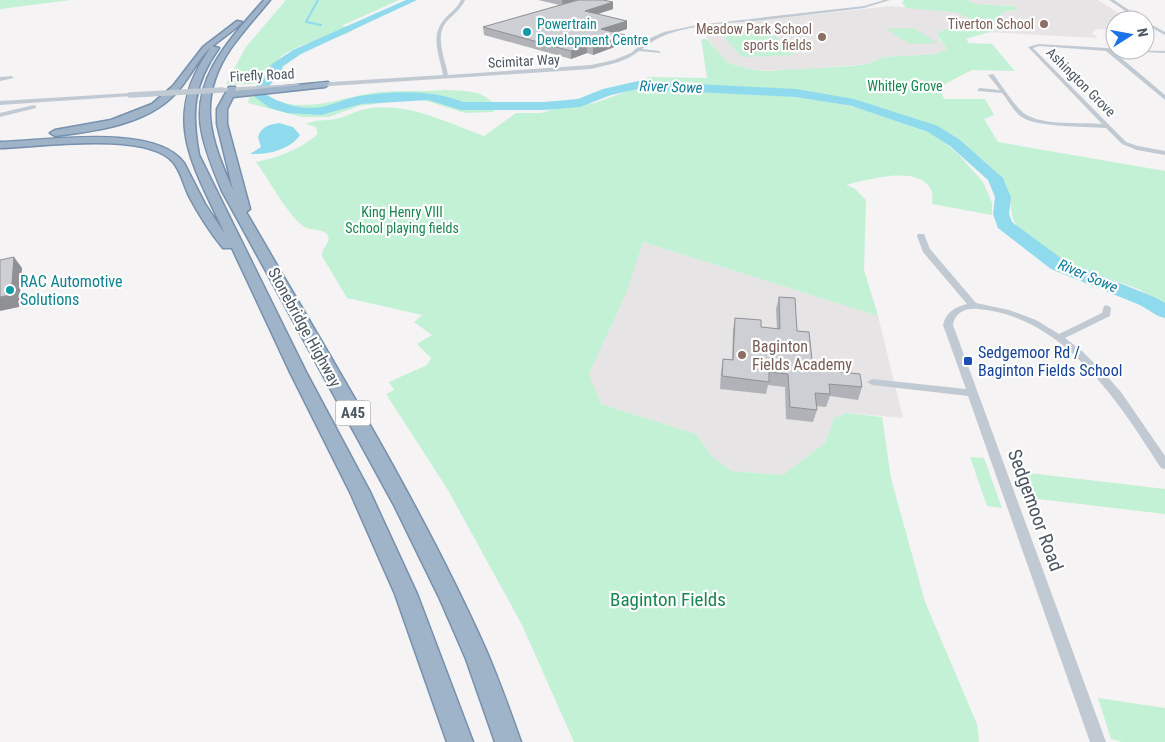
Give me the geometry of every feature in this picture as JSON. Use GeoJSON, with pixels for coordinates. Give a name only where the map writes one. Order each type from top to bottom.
{"type":"FeatureCollection","features":[{"type":"Feature","properties":{"kind":"highway","name":"Stonebridge Highway"},"geometry":{"type":"LineString","coordinates":[[259,0],[213,50],[202,66],[189,99],[189,132],[194,155],[298,372],[360,492],[406,594],[460,742]]}},
{"type":"Feature","properties":{"kind":"highway","name":"Stonebridge Highway"},"geometry":{"type":"LineString","coordinates":[[267,0],[217,62],[210,76],[205,95],[204,114],[205,133],[211,152],[228,191],[403,502],[449,594],[478,659],[508,742]]}},
{"type":"Feature","properties":{"kind":"highway"},"geometry":{"type":"LineString","coordinates":[[0,135],[31,136],[76,130],[123,119],[146,110],[165,100],[176,88],[202,51],[239,22]]}},
{"type":"Feature","properties":{"kind":"highway"},"geometry":{"type":"LineString","coordinates":[[247,223],[240,190],[224,139],[222,109],[233,91],[325,84]]}},
{"type":"Feature","properties":{"kind":"highway"},"geometry":{"type":"LineString","coordinates":[[0,146],[105,140],[144,143],[164,150],[177,160],[205,213],[226,243],[244,260]]}},
{"type":"Feature","properties":{"kind":"street"},"geometry":{"type":"LineString","coordinates":[[325,84],[446,76],[438,34],[441,26],[463,0]]}},
{"type":"Feature","properties":{"kind":"street","name":"Scimitar Way"},"geometry":{"type":"LineString","coordinates":[[446,76],[579,68],[616,61],[640,50],[648,41],[685,28],[857,8],[888,0]]}},
{"type":"Feature","properties":{"kind":"street"},"geometry":{"type":"LineString","coordinates":[[1112,0],[1127,10]]}},
{"type":"Feature","properties":{"kind":"street","name":"Ashington Grove"},"geometry":{"type":"LineString","coordinates":[[1105,49],[1039,45],[1030,47],[1128,145],[1165,153]]}},
{"type":"Feature","properties":{"kind":"street"},"geometry":{"type":"LineString","coordinates":[[640,50],[660,52]]}},
{"type":"Feature","properties":{"kind":"street"},"geometry":{"type":"LineString","coordinates":[[1120,60],[1165,98]]}},
{"type":"Feature","properties":{"kind":"street"},"geometry":{"type":"LineString","coordinates":[[991,75],[1021,114],[1029,119],[1107,126]]}},
{"type":"Feature","properties":{"kind":"street"},"geometry":{"type":"LineString","coordinates":[[0,79],[11,78]]}},
{"type":"Feature","properties":{"kind":"street"},"geometry":{"type":"LineString","coordinates":[[980,90],[1004,92]]}},
{"type":"Feature","properties":{"kind":"street","name":"Firefly Road"},"geometry":{"type":"LineString","coordinates":[[1,103],[233,91]]}},
{"type":"Feature","properties":{"kind":"street","name":"Firefly Road"},"geometry":{"type":"LineString","coordinates":[[0,114],[79,100]]}},
{"type":"Feature","properties":{"kind":"street"},"geometry":{"type":"LineString","coordinates":[[0,114],[7,107],[1,103]]}},
{"type":"Feature","properties":{"kind":"street"},"geometry":{"type":"LineString","coordinates":[[921,236],[926,250],[973,306],[1025,317],[1060,337],[1079,354],[1115,393],[1165,465]]}},
{"type":"Feature","properties":{"kind":"street","name":"Sedgemoor Road"},"geometry":{"type":"LineString","coordinates":[[973,306],[955,311],[949,318],[948,325],[1098,742]]}},
{"type":"Feature","properties":{"kind":"street"},"geometry":{"type":"LineString","coordinates":[[1060,337],[1107,314],[1107,308]]}},
{"type":"Feature","properties":{"kind":"street"},"geometry":{"type":"LineString","coordinates":[[872,382],[973,393]]}},
{"type":"Feature","properties":{"kind":"shaded area"},"geometry":{"type":"Polygon","coordinates":[[[967,0],[1098,0],[1114,10],[1105,10],[1105,29],[1097,29],[1092,33],[1098,38],[984,32],[993,31],[997,27],[995,22],[1005,11],[1016,10],[1014,6],[976,4],[967,0]]]}},
{"type":"Feature","properties":{"kind":"shaded area","name":"Meadow Park School sports fields"},"geometry":{"type":"Polygon","coordinates":[[[891,6],[954,12],[969,18],[957,26],[941,31],[937,36],[947,49],[936,54],[884,57],[868,64],[785,71],[754,70],[727,62],[702,31],[703,28],[718,25],[891,6]]]}},
{"type":"Feature","properties":{"kind":"shaded area","name":"Baginton Fields Academy"},"geometry":{"type":"Polygon","coordinates":[[[643,242],[878,316],[903,418],[847,413],[834,418],[825,443],[783,475],[731,471],[711,456],[696,434],[601,404],[589,374],[626,294],[643,242]]]}},
{"type":"Feature","properties":{"kind":"green space"},"geometry":{"type":"Polygon","coordinates":[[[0,0],[71,0],[0,9],[0,0]]]}},
{"type":"Feature","properties":{"kind":"green space"},"geometry":{"type":"Polygon","coordinates":[[[286,0],[399,0],[341,26],[359,26],[352,31],[338,37],[308,43],[287,52],[277,61],[265,79],[257,83],[226,84],[246,47],[286,0]]]}},
{"type":"Feature","properties":{"kind":"green space","name":"Whitley Grove"},"geometry":{"type":"Polygon","coordinates":[[[904,0],[967,0],[976,4],[1014,6],[1017,10],[1005,11],[1002,14],[1002,18],[995,22],[997,27],[993,31],[966,39],[969,43],[992,44],[1015,71],[972,70],[939,87],[944,99],[985,99],[994,115],[984,119],[998,142],[1165,171],[1165,304],[1138,289],[1064,262],[1017,226],[1012,214],[1008,188],[1005,182],[979,156],[946,133],[911,119],[825,97],[766,90],[637,82],[649,77],[707,78],[701,39],[707,39],[727,62],[754,70],[770,71],[851,66],[868,64],[884,57],[936,54],[947,49],[937,35],[941,31],[967,21],[969,18],[954,12],[906,8],[902,3],[904,0]]]}},
{"type":"Feature","properties":{"kind":"green space"},"geometry":{"type":"Polygon","coordinates":[[[913,28],[938,43],[910,44],[886,29],[913,28]]]}},
{"type":"Feature","properties":{"kind":"green space"},"geometry":{"type":"Polygon","coordinates":[[[770,32],[795,55],[742,57],[721,33],[770,32]]]}},
{"type":"Feature","properties":{"kind":"green space","name":"Baginton Fields"},"geometry":{"type":"Polygon","coordinates":[[[651,87],[788,95],[859,108],[936,135],[958,154],[983,182],[992,203],[992,215],[932,204],[932,192],[926,183],[917,178],[906,176],[879,177],[846,185],[854,188],[866,200],[864,270],[878,316],[643,242],[626,294],[589,374],[601,404],[696,434],[711,455],[731,471],[783,475],[825,443],[834,418],[847,413],[882,417],[891,478],[925,602],[977,724],[979,742],[574,742],[522,625],[448,490],[386,394],[394,390],[389,382],[427,365],[431,358],[417,344],[432,335],[414,322],[422,315],[347,298],[322,256],[329,238],[328,235],[322,231],[306,228],[296,220],[256,162],[289,152],[318,134],[316,127],[306,124],[310,122],[332,120],[365,109],[381,107],[411,110],[484,136],[516,113],[541,113],[561,107],[595,103],[631,90],[651,87]]]}},
{"type":"Feature","properties":{"kind":"green space"},"geometry":{"type":"Polygon","coordinates":[[[445,90],[481,94],[492,102],[496,109],[493,112],[465,113],[427,101],[412,99],[359,106],[329,117],[302,117],[248,103],[250,94],[293,104],[309,105],[379,92],[445,90]]]}},
{"type":"Feature","properties":{"kind":"green space"},"geometry":{"type":"Polygon","coordinates":[[[970,457],[984,458],[1002,508],[987,506],[970,457]]]}},
{"type":"Feature","properties":{"kind":"green space"},"geometry":{"type":"Polygon","coordinates":[[[1012,471],[1165,489],[1165,514],[1021,497],[1012,471]]]}},
{"type":"Feature","properties":{"kind":"green space"},"geometry":{"type":"Polygon","coordinates":[[[1098,698],[1165,708],[1165,742],[1122,742],[1111,739],[1098,698]]]}},
{"type":"Feature","properties":{"kind":"water"},"geometry":{"type":"Polygon","coordinates":[[[279,123],[293,127],[300,135],[284,148],[264,154],[250,154],[261,147],[258,137],[261,130],[269,125],[279,123]]]}},
{"type":"Feature","properties":{"kind":"building"},"geometry":{"type":"Polygon","coordinates":[[[578,0],[613,2],[585,11],[627,21],[601,29],[625,35],[571,51],[483,27],[578,0]]]}},
{"type":"Feature","properties":{"kind":"building"},"geometry":{"type":"Polygon","coordinates":[[[14,257],[11,295],[0,297],[0,260],[14,257]]]}},
{"type":"Feature","properties":{"kind":"building"},"geometry":{"type":"Polygon","coordinates":[[[779,297],[795,298],[797,331],[809,332],[813,369],[860,374],[862,387],[829,384],[830,394],[815,393],[817,410],[790,407],[788,374],[769,372],[769,382],[722,376],[723,359],[733,360],[735,318],[761,320],[761,327],[780,329],[779,297]]]}},
{"type":"Feature","properties":{"kind":"waterway"},"geometry":{"type":"LineString","coordinates":[[318,0],[306,22],[321,25]]}},
{"type":"Feature","properties":{"kind":"waterway","name":"River Sowe"},"geometry":{"type":"LineString","coordinates":[[413,0],[297,52],[276,66],[278,72],[259,89],[261,97],[274,105],[292,110],[321,111],[360,100],[428,96],[447,100],[461,106],[544,106],[580,103],[607,92],[638,85],[796,93],[854,103],[933,129],[955,143],[995,178],[1003,197],[1001,214],[1004,224],[1058,265],[1147,301],[1165,312]]}},
{"type":"Feature","properties":{"kind":"place","name":"Tiverton School"},"geometry":{"type":"Point","coordinates":[1044,24]}},
{"type":"Feature","properties":{"kind":"place","name":"Powertrain Development Centre"},"geometry":{"type":"Point","coordinates":[527,32]}},
{"type":"Feature","properties":{"kind":"place","name":"Meadow Park School sports fields"},"geometry":{"type":"Point","coordinates":[822,37]}},
{"type":"Feature","properties":{"kind":"place","name":"RAC Automotive Solutions"},"geometry":{"type":"Point","coordinates":[10,290]}},
{"type":"Feature","properties":{"kind":"place","name":"Baginton Fields Academy"},"geometry":{"type":"Point","coordinates":[742,355]}},
{"type":"Feature","properties":{"kind":"place","name":"Sedgemoor Rd / Baginton Fields School"},"geometry":{"type":"Point","coordinates":[968,361]}},
{"type":"Feature","properties":{"kind":"park label","name":"King Henry VIII School playing fields"},"geometry":{"type":"Point","coordinates":[402,220]}}]}
